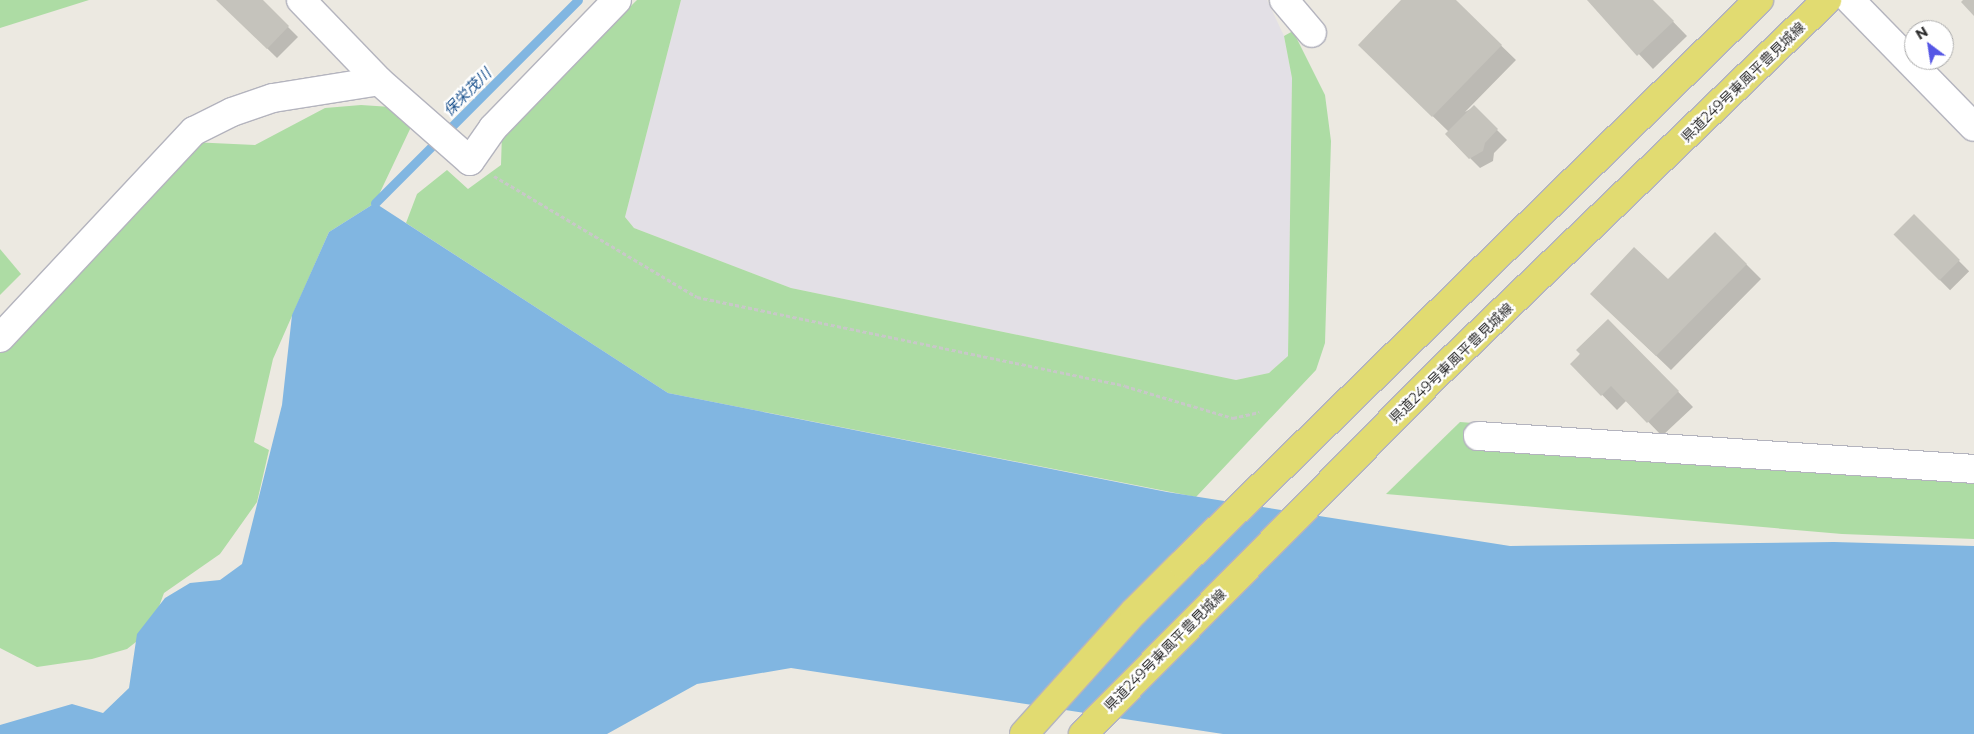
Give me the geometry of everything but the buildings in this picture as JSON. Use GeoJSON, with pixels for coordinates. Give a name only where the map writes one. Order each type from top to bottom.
{"type":"FeatureCollection","features":[{"type":"Feature","properties":{"kind":"main road"},"geometry":{"type":"LineString","coordinates":[[1028,730],[1134,612],[1759,0]]}},
{"type":"Feature","properties":{"kind":"main road","name":"県道249号東風平豊見城線"},"geometry":{"type":"LineString","coordinates":[[1083,734],[1320,496],[1436,375],[1827,0]]}},
{"type":"Feature","properties":{"kind":"street"},"geometry":{"type":"LineString","coordinates":[[301,0],[379,81],[470,161],[493,128],[617,0]]}},
{"type":"Feature","properties":{"kind":"street"},"geometry":{"type":"LineString","coordinates":[[1284,0],[1312,33]]}},
{"type":"Feature","properties":{"kind":"street"},"geometry":{"type":"LineString","coordinates":[[1850,0],[1974,127]]}},
{"type":"Feature","properties":{"kind":"street"},"geometry":{"type":"LineString","coordinates":[[0,338],[194,131],[232,112],[273,98],[379,81]]}},
{"type":"Feature","properties":{"kind":"street"},"geometry":{"type":"LineString","coordinates":[[1478,436],[1974,469]]}},
{"type":"Feature","properties":{"kind":"path"},"geometry":{"type":"LineString","coordinates":[[470,161],[697,296],[1125,386],[1233,418],[1259,412]]}},
{"type":"Feature","properties":{"kind":"shaded area"},"geometry":{"type":"Polygon","coordinates":[[[681,0],[1267,0],[1284,36],[1292,78],[1288,356],[1269,373],[1236,380],[791,288],[634,228],[625,217],[681,0]]]}},
{"type":"Feature","properties":{"kind":"green space"},"geometry":{"type":"Polygon","coordinates":[[[0,0],[89,0],[0,28],[0,0]]]}},
{"type":"Feature","properties":{"kind":"green space"},"geometry":{"type":"Polygon","coordinates":[[[637,0],[681,0],[625,217],[634,228],[791,288],[1236,380],[1269,373],[1288,356],[1292,78],[1284,36],[1293,31],[1325,95],[1331,141],[1325,343],[1316,370],[1196,497],[668,393],[406,223],[417,194],[447,170],[468,189],[501,165],[502,133],[637,0]]]}},
{"type":"Feature","properties":{"kind":"green space"},"geometry":{"type":"Polygon","coordinates":[[[361,105],[391,107],[411,127],[375,203],[329,232],[273,359],[254,442],[269,450],[257,502],[220,554],[164,593],[150,631],[127,649],[92,659],[37,667],[0,648],[0,345],[191,142],[255,145],[325,108],[361,105]]]}},
{"type":"Feature","properties":{"kind":"green space"},"geometry":{"type":"Polygon","coordinates":[[[0,249],[21,274],[0,295],[0,249]]]}},
{"type":"Feature","properties":{"kind":"green space"},"geometry":{"type":"Polygon","coordinates":[[[1460,422],[1974,461],[1974,539],[1842,534],[1386,494],[1460,422]]]}},
{"type":"Feature","properties":{"kind":"water"},"geometry":{"type":"Polygon","coordinates":[[[375,203],[668,393],[1167,492],[1510,546],[1834,542],[1974,546],[1974,734],[1223,734],[791,668],[697,684],[607,734],[0,734],[0,725],[72,704],[103,713],[129,688],[137,634],[165,598],[190,583],[220,580],[242,564],[282,405],[292,315],[329,232],[375,203]]]}},
{"type":"Feature","properties":{"kind":"waterway","name":"保栄茂川"},"geometry":{"type":"LineString","coordinates":[[375,203],[578,0]]}}]}
